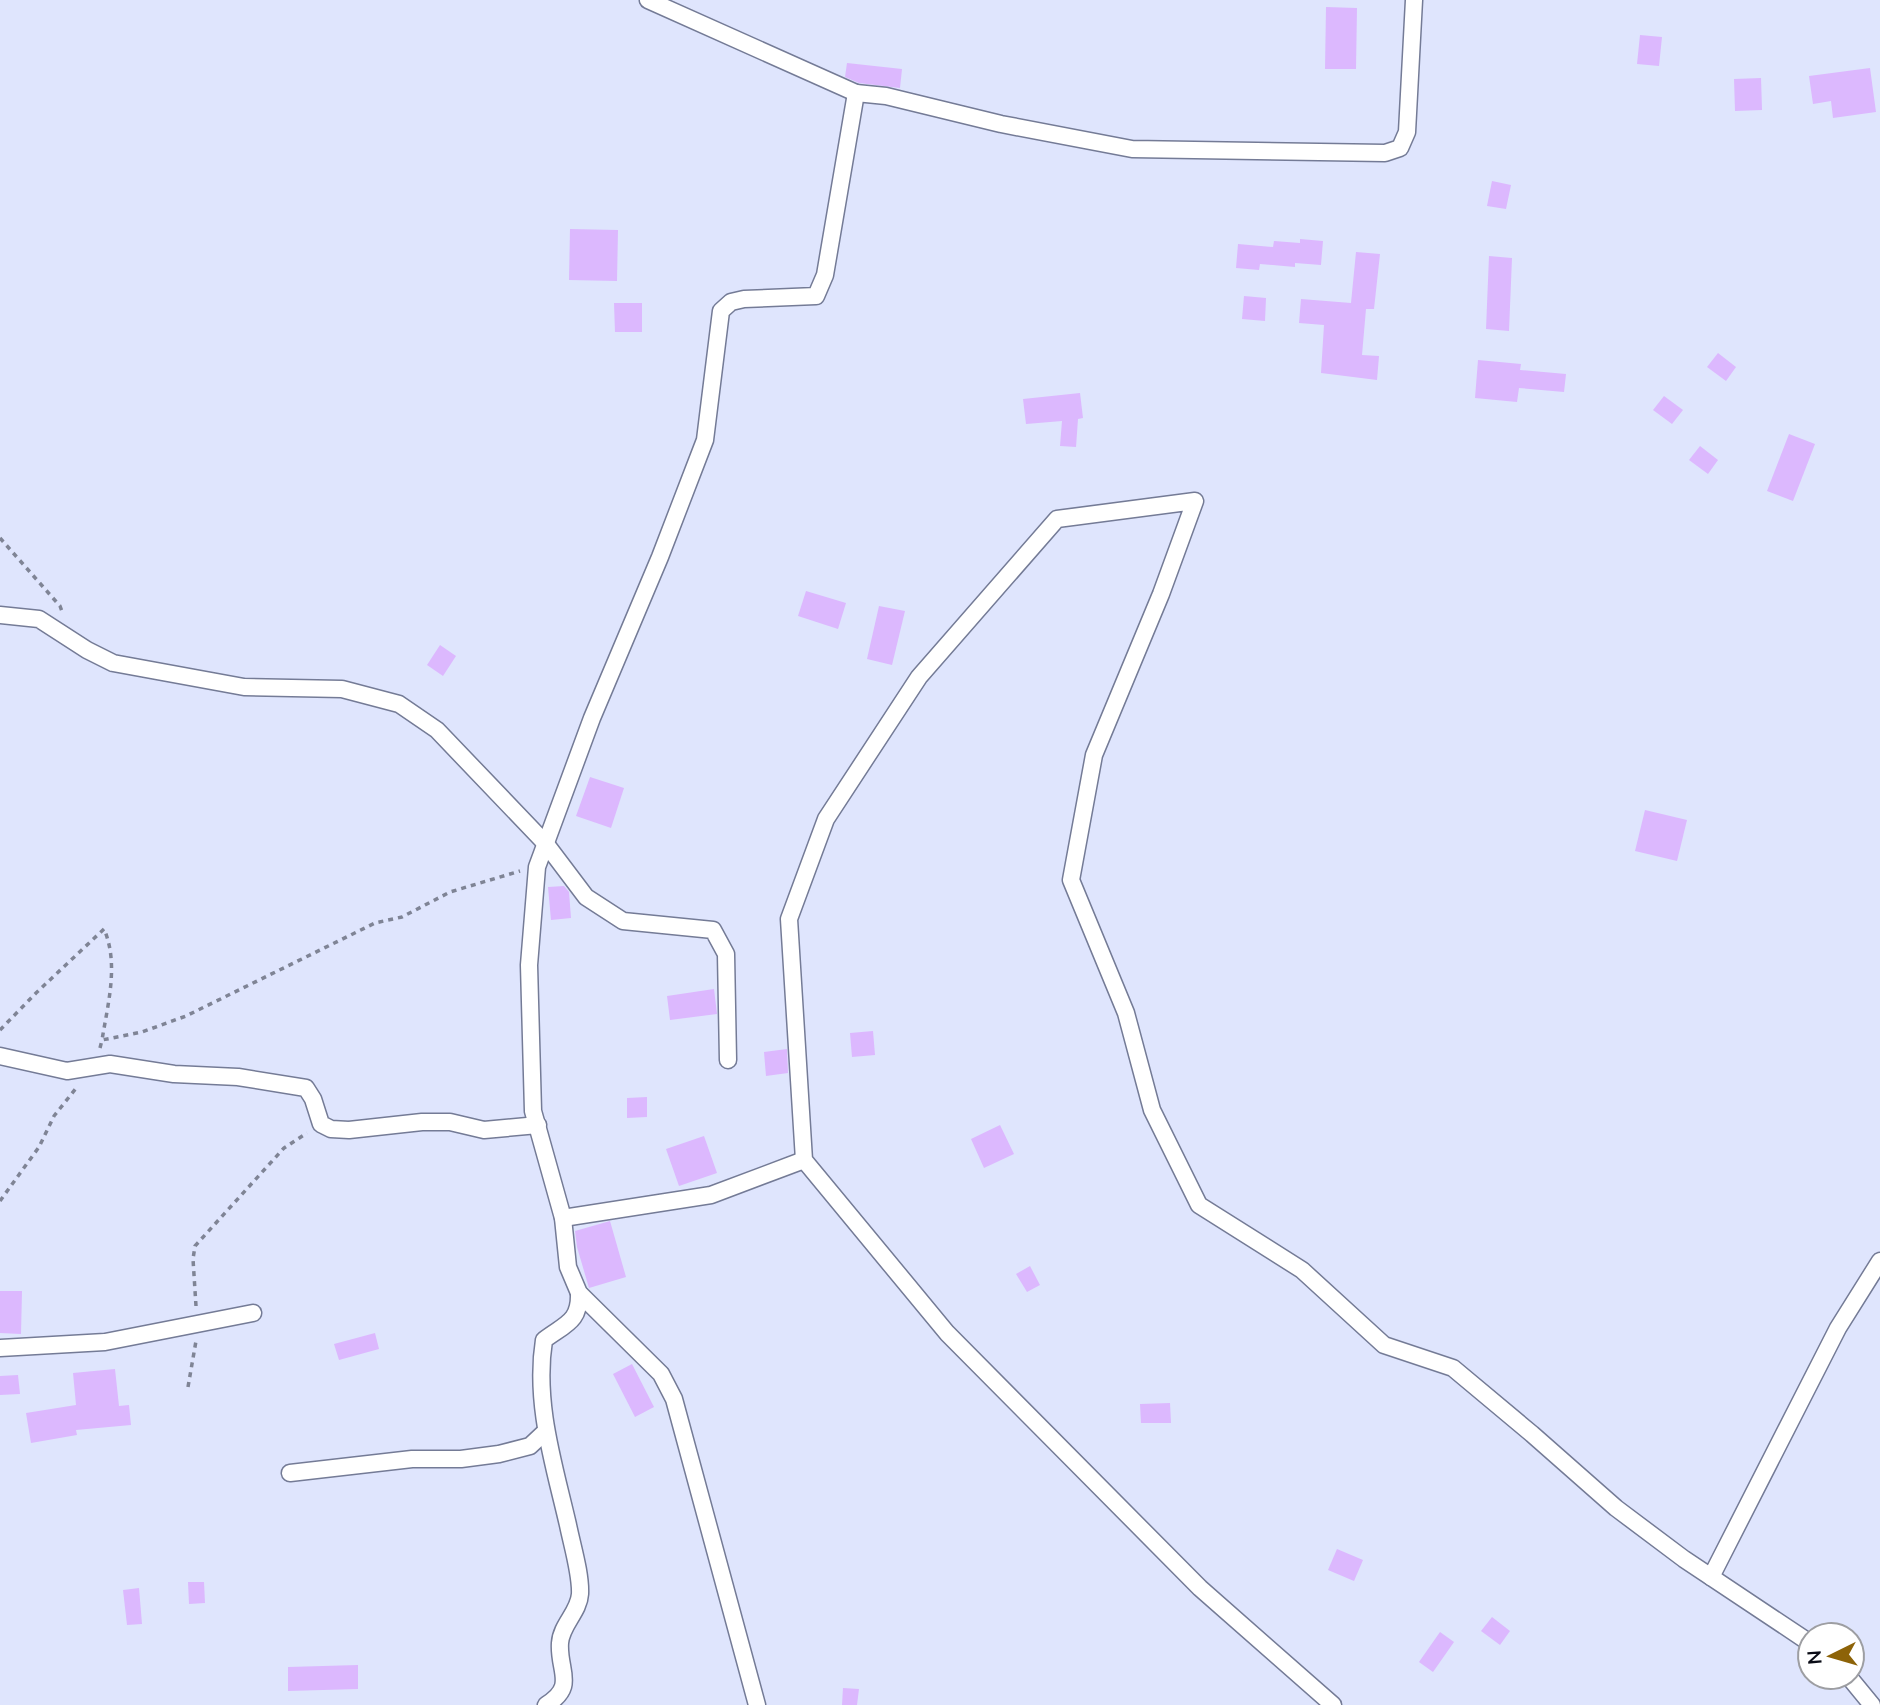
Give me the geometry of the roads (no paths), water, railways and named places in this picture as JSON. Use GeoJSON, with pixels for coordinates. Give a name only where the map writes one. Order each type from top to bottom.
{"type":"FeatureCollection","features":[{"type":"Feature","properties":{"kind":"street"},"geometry":{"type":"LineString","coordinates":[[648,0],[856,93],[886,96],[1001,124],[1132,149],[1385,153],[1400,148],[1407,132],[1414,0]]}},
{"type":"Feature","properties":{"kind":"street"},"geometry":{"type":"LineString","coordinates":[[547,1705],[562,1692],[565,1680],[560,1643],[564,1625],[574,1611],[580,1595],[573,1548],[546,1431],[540,1362],[544,1340],[573,1320],[580,1308],[579,1293],[568,1267],[564,1218],[533,1111],[529,965],[537,867],[592,718],[660,557],[705,440],[721,311],[731,302],[744,299],[816,296],[825,275],[856,93]]}},
{"type":"Feature","properties":{"kind":"street"},"geometry":{"type":"LineString","coordinates":[[1333,1705],[1200,1588],[947,1333],[804,1160],[789,919],[826,819],[919,677],[1057,519],[1195,501],[1161,594],[1094,755],[1071,880],[1126,1013],[1152,1110],[1199,1205],[1302,1270],[1384,1345],[1453,1368],[1616,1508],[1711,1577],[1796,1634]]}},
{"type":"Feature","properties":{"kind":"street"},"geometry":{"type":"LineString","coordinates":[[0,615],[39,619],[113,663],[244,687],[342,689],[399,704],[437,730],[546,844],[586,897],[623,921],[713,930],[726,954],[728,1060]]}},
{"type":"Feature","properties":{"kind":"street"},"geometry":{"type":"LineString","coordinates":[[0,1056],[67,1071],[110,1065],[174,1074],[238,1077],[306,1088],[313,1099],[321,1124],[331,1129],[349,1130],[422,1122],[450,1122],[484,1130],[538,1125]]}},
{"type":"Feature","properties":{"kind":"street"},"geometry":{"type":"LineString","coordinates":[[564,1218],[711,1195],[804,1160]]}},
{"type":"Feature","properties":{"kind":"street"},"geometry":{"type":"LineString","coordinates":[[1711,1577],[1839,1328],[1880,1261]]}},
{"type":"Feature","properties":{"kind":"street"},"geometry":{"type":"LineString","coordinates":[[579,1293],[661,1374],[674,1399],[757,1705]]}},
{"type":"Feature","properties":{"kind":"street"},"geometry":{"type":"LineString","coordinates":[[0,1348],[105,1342],[253,1313]]}},
{"type":"Feature","properties":{"kind":"street"},"geometry":{"type":"LineString","coordinates":[[290,1473],[412,1459],[461,1459],[499,1454],[530,1446],[546,1431]]}},
{"type":"Feature","properties":{"kind":"street"},"geometry":{"type":"LineString","coordinates":[[1860,1691],[1872,1705]]}}]}
